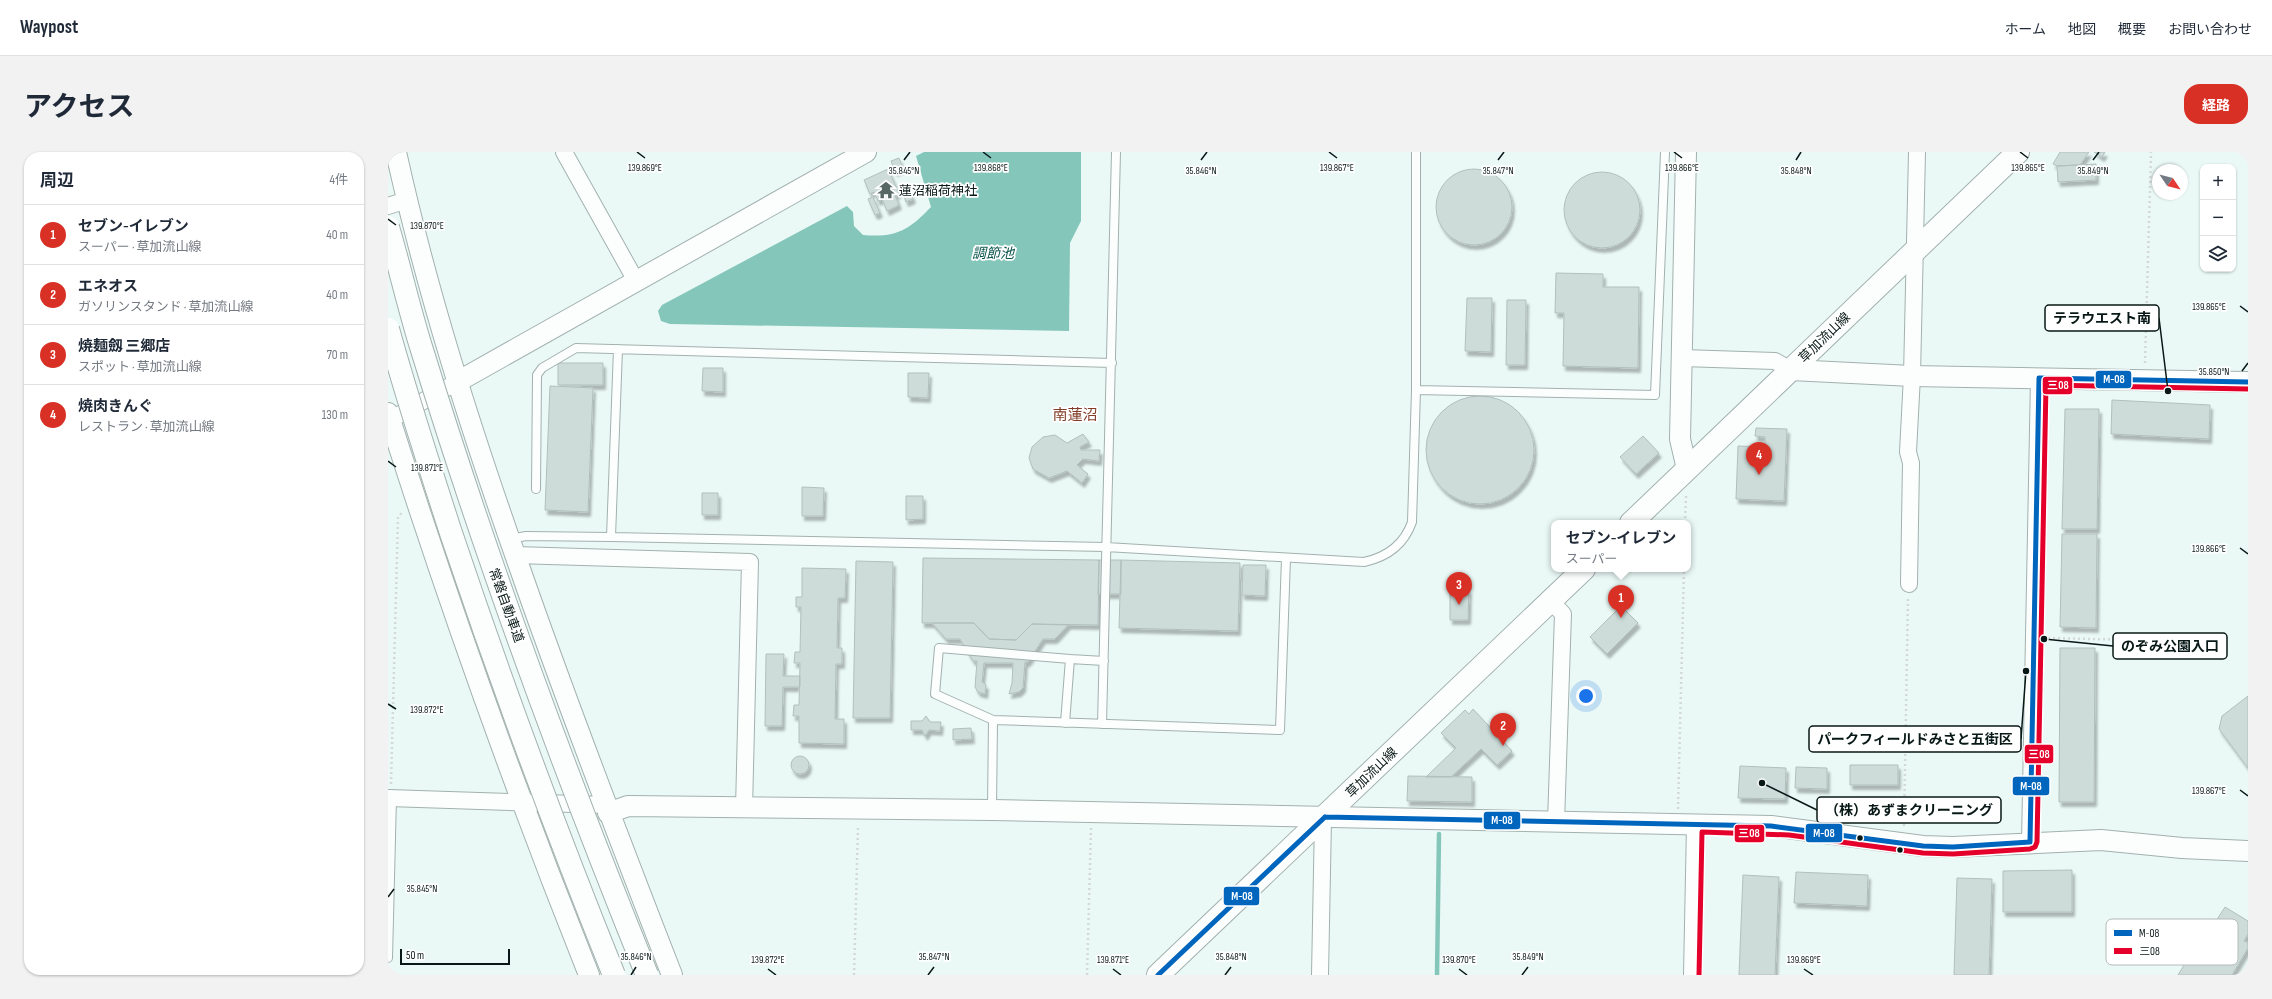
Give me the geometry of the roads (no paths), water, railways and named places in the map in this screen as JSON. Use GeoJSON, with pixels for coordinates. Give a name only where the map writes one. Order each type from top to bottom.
{"type":"FeatureCollection","features":[{"type":"Feature","properties":{"kind":"main road","name":"草加流山線"},"geometry":{"type":"LineString","coordinates":[[1634,520],[2018,152]]}},
{"type":"Feature","properties":{"kind":"main road","name":"常磐自動車道"},"geometry":{"type":"LineString","coordinates":[[388,227],[421,348],[500,586],[557,746],[648,975]]}},
{"type":"Feature","properties":{"kind":"main road"},"geometry":{"type":"LineString","coordinates":[[388,329],[401,376],[481,621],[530,759],[614,975]]}},
{"type":"Feature","properties":{"kind":"main road","name":"草加流山線"},"geometry":{"type":"LineString","coordinates":[[1158,975],[1581,572]]}},
{"type":"Feature","properties":{"kind":"street"},"geometry":{"type":"LineString","coordinates":[[396,152],[407,200],[446,348],[512,547],[607,809],[672,975]]}},
{"type":"Feature","properties":{"kind":"street"},"geometry":{"type":"LineString","coordinates":[[564,152],[636,281]]}},
{"type":"Feature","properties":{"kind":"street"},"geometry":{"type":"LineString","coordinates":[[1686,152],[1680,439],[1687,470]]}},
{"type":"Feature","properties":{"kind":"street"},"geometry":{"type":"LineString","coordinates":[[1909,584],[1911,463],[1908,452],[1912,376],[1917,152]]}},
{"type":"Feature","properties":{"kind":"street"},"geometry":{"type":"LineString","coordinates":[[589,975],[541,855],[524,804],[439,572],[389,418],[457,382],[864,153]]}},
{"type":"Feature","properties":{"kind":"street"},"geometry":{"type":"LineString","coordinates":[[388,206],[407,200]]}},
{"type":"Feature","properties":{"kind":"street"},"geometry":{"type":"LineString","coordinates":[[1682,358],[1775,361],[1791,370],[1912,376],[2248,382]]}},
{"type":"Feature","properties":{"kind":"street"},"geometry":{"type":"LineString","coordinates":[[2030,842],[2039,378]]}},
{"type":"Feature","properties":{"kind":"street"},"geometry":{"type":"LineString","coordinates":[[512,547],[750,562],[744,809]]}},
{"type":"Feature","properties":{"kind":"street"},"geometry":{"type":"LineString","coordinates":[[1550,601],[1563,614],[1556,822]]}},
{"type":"Feature","properties":{"kind":"street"},"geometry":{"type":"LineString","coordinates":[[390,798],[509,801],[524,804],[607,809],[623,806],[744,809],[992,810],[1686,825],[1790,828],[1904,845],[1953,847],[2030,842],[2101,840],[2182,848],[2248,851]]}},
{"type":"Feature","properties":{"kind":"street"},"geometry":{"type":"LineString","coordinates":[[1320,975],[1324,818]]}},
{"type":"Feature","properties":{"kind":"street"},"geometry":{"type":"LineString","coordinates":[[1686,825],[1692,975]]}},
{"type":"Feature","properties":{"kind":"lane"},"geometry":{"type":"LineString","coordinates":[[1102,724],[1116,152]]}},
{"type":"Feature","properties":{"kind":"lane"},"geometry":{"type":"LineString","coordinates":[[512,547],[526,536],[611,537],[1106,547],[1364,562],[1380,559],[1391,552],[1404,538],[1412,522],[1416,390],[1416,152]]}},
{"type":"Feature","properties":{"kind":"lane"},"geometry":{"type":"LineString","coordinates":[[1416,390],[1655,395],[1665,152]]}},
{"type":"Feature","properties":{"kind":"lane"},"geometry":{"type":"LineString","coordinates":[[536,490],[537,375],[542,368],[576,348],[1112,363]]}},
{"type":"Feature","properties":{"kind":"lane"},"geometry":{"type":"LineString","coordinates":[[611,537],[618,349]]}},
{"type":"Feature","properties":{"kind":"lane"},"geometry":{"type":"LineString","coordinates":[[1104,661],[939,648],[935,694],[993,720],[1280,730],[1286,558]]}},
{"type":"Feature","properties":{"kind":"lane"},"geometry":{"type":"LineString","coordinates":[[1065,723],[1070,659]]}},
{"type":"Feature","properties":{"kind":"lane"},"geometry":{"type":"LineString","coordinates":[[992,810],[993,720]]}},
{"type":"Feature","properties":{"kind":"lane"},"geometry":{"type":"LineString","coordinates":[[388,958],[390,798]]}},
{"type":"Feature","properties":{"kind":"water","name":"調節池"},"geometry":{"type":"Polygon","coordinates":[[[924,152],[1081,152],[1081,221],[1070,243],[1069,331],[670,324],[661,321],[658,311],[662,305],[847,206],[853,212],[854,226],[863,235],[874,236],[893,234],[909,227],[931,207],[916,156],[924,152]]]}},
{"type":"Feature","properties":{"kind":"waterway"},"geometry":{"type":"LineString","coordinates":[[1437,975],[1439,834]]}},
{"type":"Feature","properties":{"kind":"place","name":"蓮沼稲荷神社"},"geometry":{"type":"Point","coordinates":[886,190]}},
{"type":"Feature","properties":{"kind":"place","name":"テラウエスト南"},"geometry":{"type":"Point","coordinates":[2168,391]}},
{"type":"Feature","properties":{"kind":"place","name":"焼肉きんぐ"},"geometry":{"type":"Point","coordinates":[1759,475]}},
{"type":"Feature","properties":{"kind":"place","name":"焼麺劔 三郷店"},"geometry":{"type":"Point","coordinates":[1459,605]}},
{"type":"Feature","properties":{"kind":"place","name":"セブン-イレブン"},"geometry":{"type":"Point","coordinates":[1621,618]}},
{"type":"Feature","properties":{"kind":"place","name":"のぞみ公園入口"},"geometry":{"type":"Point","coordinates":[2044,639]}},
{"type":"Feature","properties":{"kind":"place","name":"パークフィールドみさと五街区"},"geometry":{"type":"Point","coordinates":[2026,671]}},
{"type":"Feature","properties":{"kind":"place","name":"エネオス"},"geometry":{"type":"Point","coordinates":[1503,746]}},
{"type":"Feature","properties":{"kind":"place","name":"（株）あずまクリーニング"},"geometry":{"type":"Point","coordinates":[1762,783]}},
{"type":"Feature","properties":{"kind":"district","name":"南蓮沼"},"geometry":{"type":"Point","coordinates":[1075,415]}}]}
